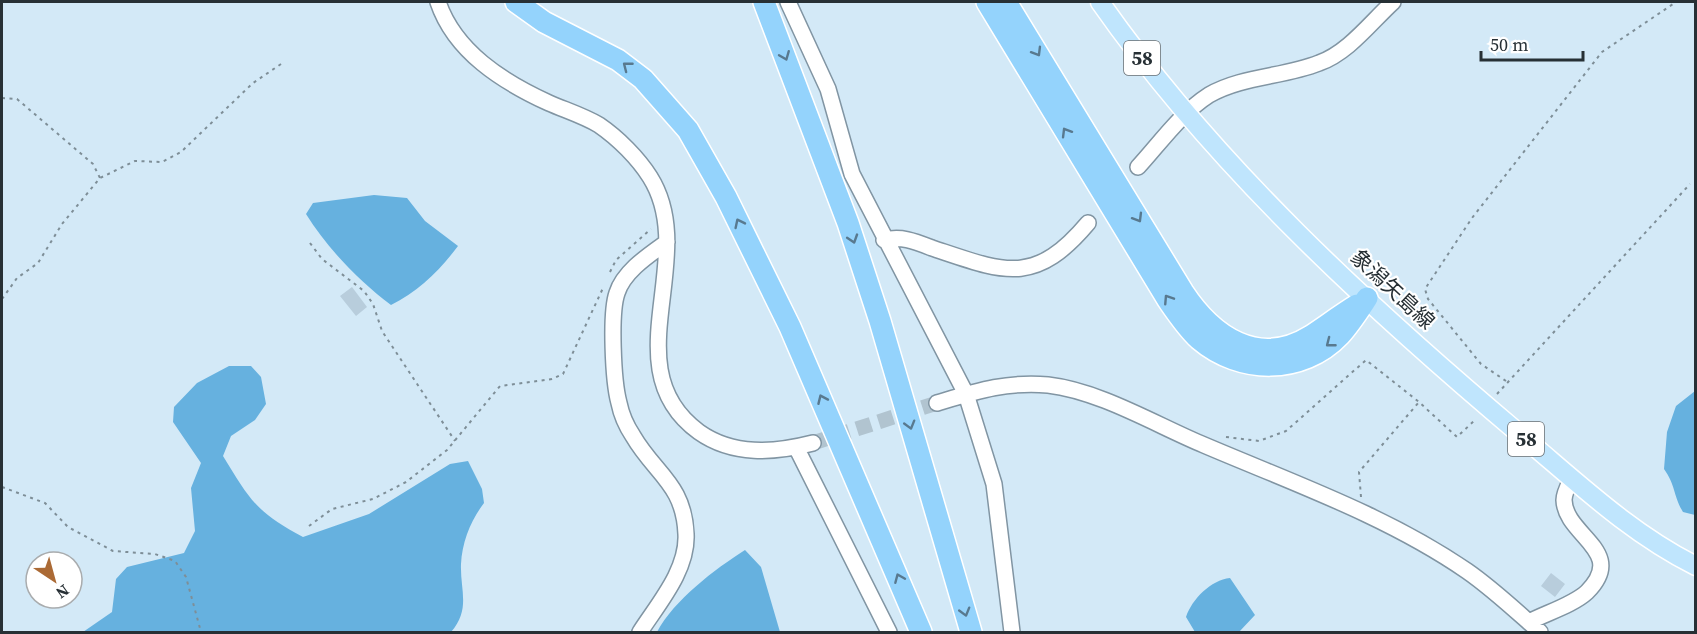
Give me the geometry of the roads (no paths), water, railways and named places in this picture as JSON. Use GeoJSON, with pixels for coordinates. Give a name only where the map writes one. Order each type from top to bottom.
{"type":"FeatureCollection","features":[{"type":"Feature","properties":{"kind":"highway"},"geometry":{"type":"LineString","coordinates":[[516,2],[544,22],[618,60],[644,79],[688,130],[726,198],[790,327],[921,633]]}},
{"type":"Feature","properties":{"kind":"highway"},"geometry":{"type":"LineString","coordinates":[[764,2],[848,223],[880,321],[971,633]]}},
{"type":"Feature","properties":{"kind":"highway"},"geometry":{"type":"LineString","coordinates":[[987,2],[1168,300],[1198,339],[1217,352],[1239,362],[1259,366],[1281,366],[1302,360],[1340,336],[1367,298]]}},
{"type":"Feature","properties":{"kind":"highway"},"geometry":{"type":"LineString","coordinates":[[1006,2],[1182,292],[1212,328],[1228,340],[1248,347],[1269,349],[1290,346],[1310,337],[1367,298]]}},
{"type":"Feature","properties":{"kind":"main road","name":"象潟矢島線"},"geometry":{"type":"LineString","coordinates":[[1100,2],[1187,112],[1257,192],[1367,298],[1595,500],[1640,533],[1695,566]]}},
{"type":"Feature","properties":{"kind":"street"},"geometry":{"type":"LineString","coordinates":[[438,2],[462,42],[484,66],[531,95],[598,125],[628,150],[650,177],[665,208],[667,242],[657,332],[658,369],[667,397],[685,422],[708,439],[736,450],[796,447],[813,443]]}},
{"type":"Feature","properties":{"kind":"street"},"geometry":{"type":"LineString","coordinates":[[788,2],[828,89],[852,174],[884,240],[966,394],[994,484],[1012,633]]}},
{"type":"Feature","properties":{"kind":"street"},"geometry":{"type":"LineString","coordinates":[[1138,167],[1187,112],[1210,94],[1253,80],[1321,63],[1345,47],[1393,2]]}},
{"type":"Feature","properties":{"kind":"street"},"geometry":{"type":"LineString","coordinates":[[884,240],[900,236],[989,267],[1018,270],[1046,262],[1068,246],[1088,223]]}},
{"type":"Feature","properties":{"kind":"street"},"geometry":{"type":"LineString","coordinates":[[640,633],[677,573],[686,535],[679,500],[671,482],[647,456],[632,435],[618,402],[613,341],[616,294],[628,274],[667,242]]}},
{"type":"Feature","properties":{"kind":"street"},"geometry":{"type":"LineString","coordinates":[[936,403],[983,388],[1049,385],[1091,397],[1415,539],[1467,571],[1534,627],[1585,593],[1600,575],[1602,563],[1591,542],[1567,512],[1563,498],[1572,478]]}},
{"type":"Feature","properties":{"kind":"street"},"geometry":{"type":"LineString","coordinates":[[796,447],[889,633]]}},
{"type":"Feature","properties":{"kind":"tunnel"},"geometry":{"type":"LineString","coordinates":[[813,443],[937,403]]}}]}
